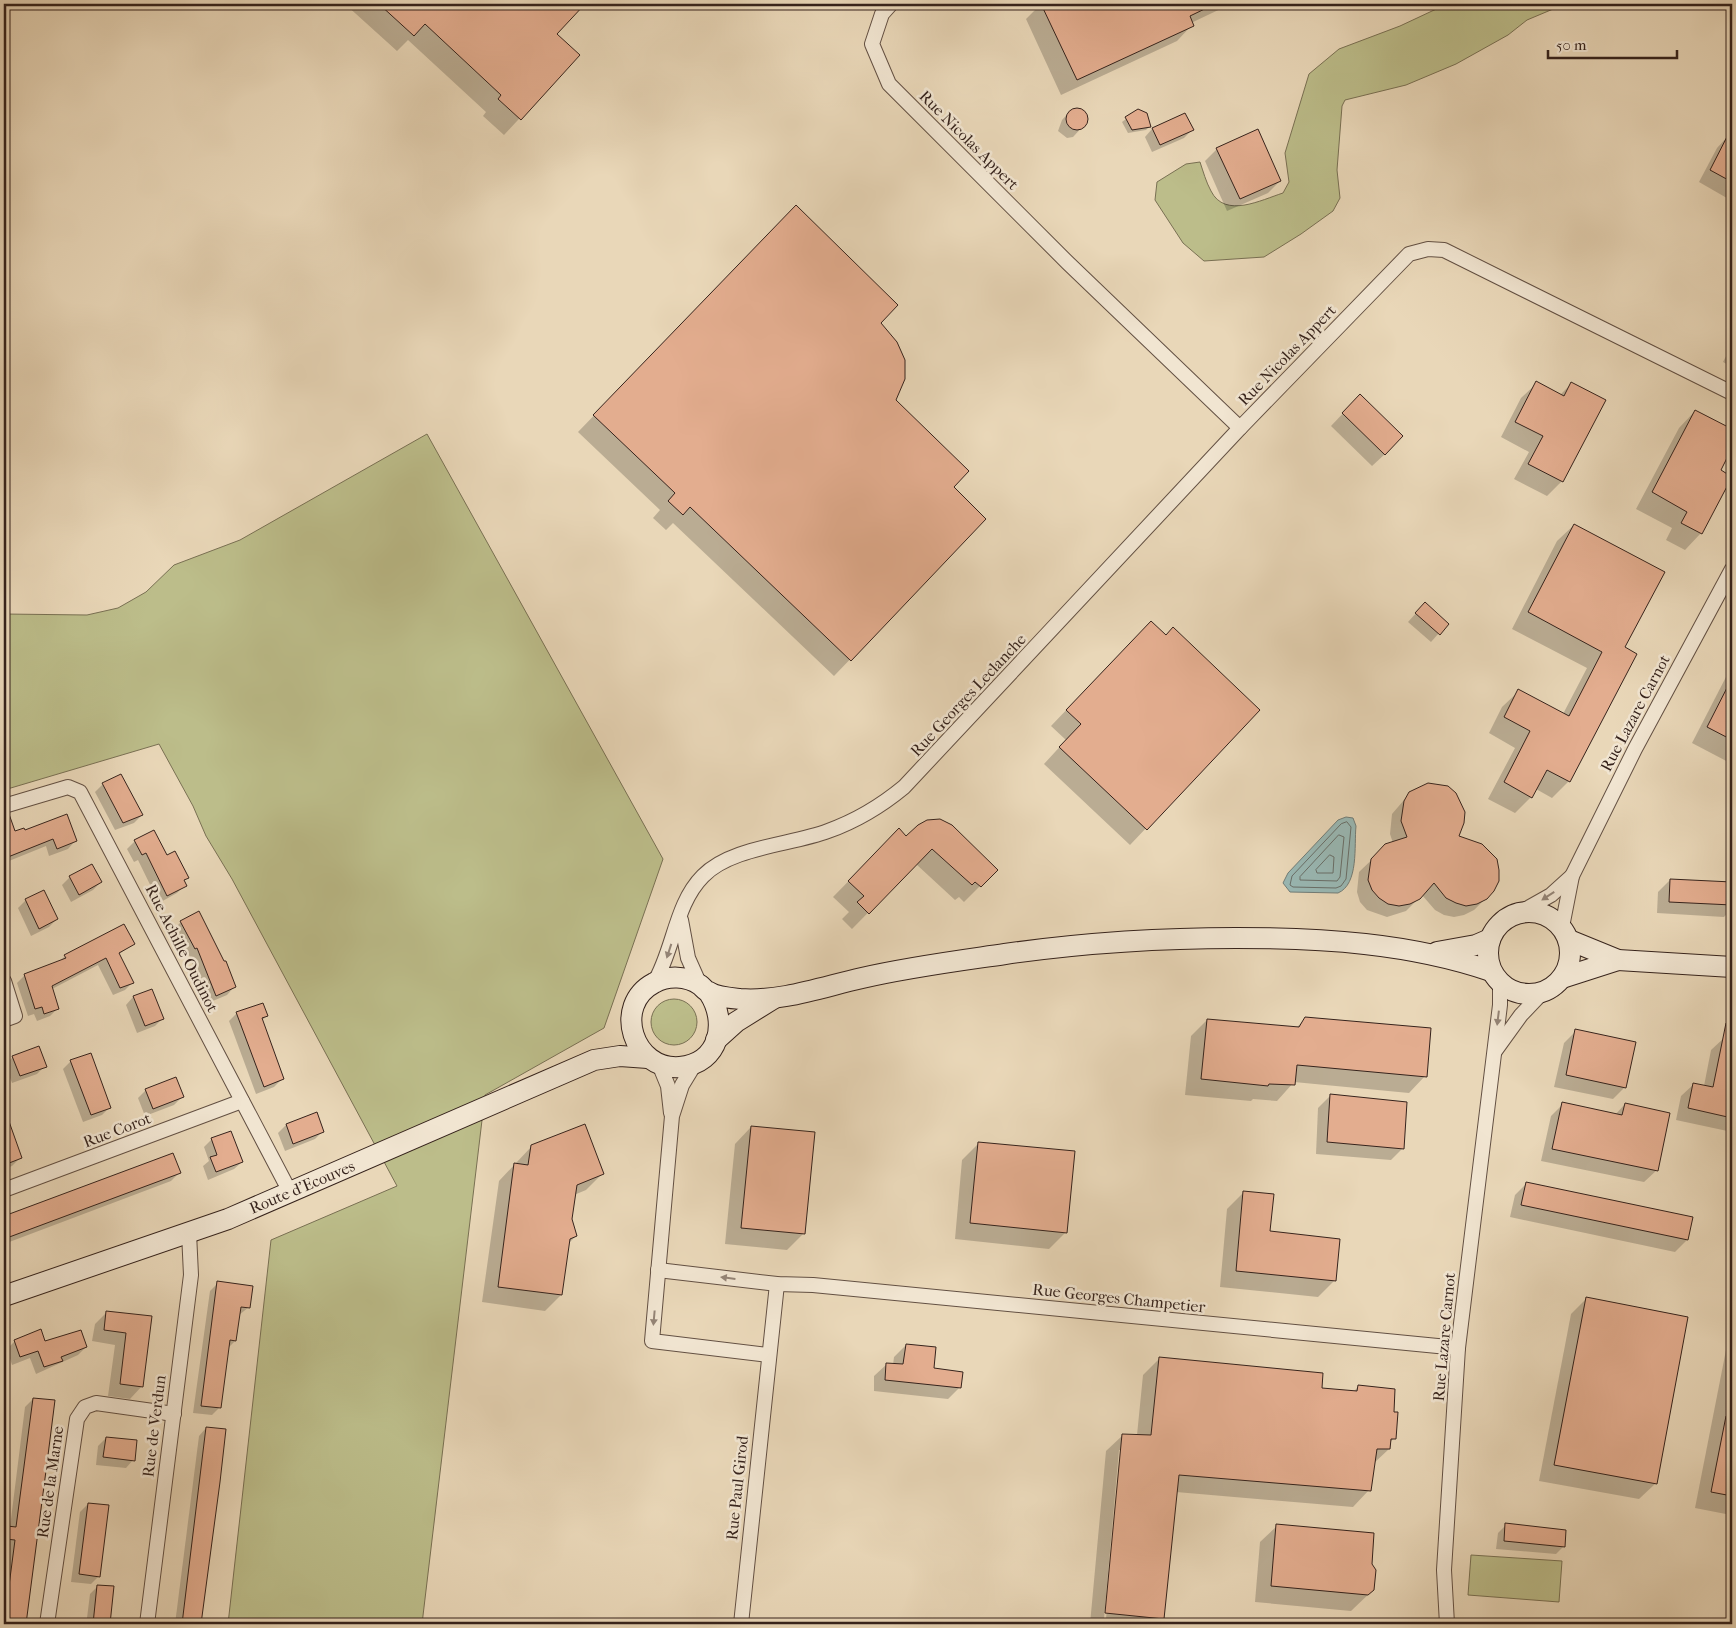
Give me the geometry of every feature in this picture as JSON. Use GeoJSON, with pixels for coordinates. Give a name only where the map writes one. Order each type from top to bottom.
{"type":"FeatureCollection","features":[{"type":"Feature","properties":{"kind":"main road"},"geometry":{"type":"LineString","coordinates":[[1496,977],[1487,955],[1490,939],[1496,927],[1507,917],[1521,912],[1536,912],[1551,917],[1565,934],[1618,960]]}},
{"type":"Feature","properties":{"kind":"main road"},"geometry":{"type":"LineString","coordinates":[[653,1061],[639,1049],[630,1025],[632,1012],[636,1000],[644,990],[654,983],[677,977],[705,989],[740,999],[773,998],[904,968],[1056,947],[1164,938],[1342,940],[1430,954],[1496,977],[1520,994],[1542,992],[1553,987],[1562,978],[1570,959],[1565,934]]}},
{"type":"Feature","properties":{"kind":"main road"},"geometry":{"type":"LineString","coordinates":[[1430,954],[1476,945],[1490,939]]}},
{"type":"Feature","properties":{"kind":"main road"},"geometry":{"type":"LineString","coordinates":[[1562,978],[1618,960],[1732,967]]}},
{"type":"Feature","properties":{"kind":"main road"},"geometry":{"type":"LineString","coordinates":[[594,1060],[620,1056],[653,1061],[671,1067],[696,1062],[711,1049],[720,1028],[720,1016],[705,989]]}},
{"type":"Feature","properties":{"kind":"main road"},"geometry":{"type":"LineString","coordinates":[[716,1040],[736,1022],[773,998]]}},
{"type":"Feature","properties":{"kind":"main road"},"geometry":{"type":"LineString","coordinates":[[594,1060],[615,1044],[630,1025]]}},
{"type":"Feature","properties":{"kind":"main road","name":"Route d'Ecouves"},"geometry":{"type":"LineString","coordinates":[[4,1296],[189,1232],[290,1192],[594,1060]]}},
{"type":"Feature","properties":{"kind":"street","name":"Rue Nicolas Appert"},"geometry":{"type":"LineString","coordinates":[[891,4],[882,14],[872,44],[889,84],[1068,264],[1240,428],[1409,254],[1428,249],[1444,250],[1732,393]]}},
{"type":"Feature","properties":{"kind":"street","name":"Rue Georges Leclanche"},"geometry":{"type":"LineString","coordinates":[[654,983],[667,958],[681,917],[696,884],[715,867],[753,852],[829,831],[873,810],[904,787],[1240,428]]}},
{"type":"Feature","properties":{"kind":"street","name":"Rue Lazare Carnot"},"geometry":{"type":"LineString","coordinates":[[1565,934],[1572,876],[1635,748],[1732,569]]}},
{"type":"Feature","properties":{"kind":"street","name":"Rue Achille Oudinot"},"geometry":{"type":"LineString","coordinates":[[4,806],[68,787],[80,792],[290,1192]]}},
{"type":"Feature","properties":{"kind":"street","name":"Rue Lazare Carnot"},"geometry":{"type":"LineString","coordinates":[[1521,912],[1551,895],[1572,876]]}},
{"type":"Feature","properties":{"kind":"street"},"geometry":{"type":"LineString","coordinates":[[681,917],[688,958],[705,989]]}},
{"type":"Feature","properties":{"kind":"street","name":"Rue Lazare Carnot"},"geometry":{"type":"LineString","coordinates":[[1446,1624],[1444,1570],[1458,1348],[1493,1054],[1496,977]]}},
{"type":"Feature","properties":{"kind":"street"},"geometry":{"type":"LineString","coordinates":[[4,981],[15,1016],[4,1020]]}},
{"type":"Feature","properties":{"kind":"street","name":"Rue Lazare Carnot"},"geometry":{"type":"LineString","coordinates":[[1493,1054],[1542,992]]}},
{"type":"Feature","properties":{"kind":"street"},"geometry":{"type":"LineString","coordinates":[[653,1061],[668,1086],[672,1116]]}},
{"type":"Feature","properties":{"kind":"street"},"geometry":{"type":"LineString","coordinates":[[696,1062],[682,1085],[672,1116],[652,1341],[768,1355],[777,1284]]}},
{"type":"Feature","properties":{"kind":"street","name":"Rue Corot"},"geometry":{"type":"LineString","coordinates":[[4,1190],[242,1101]]}},
{"type":"Feature","properties":{"kind":"street","name":"Rue de Verdun"},"geometry":{"type":"LineString","coordinates":[[147,1624],[191,1275],[189,1232]]}},
{"type":"Feature","properties":{"kind":"street","name":"Rue Georges Champetier"},"geometry":{"type":"LineString","coordinates":[[658,1270],[777,1284],[823,1286],[1458,1348]]}},
{"type":"Feature","properties":{"kind":"street","name":"Rue Paul Girod"},"geometry":{"type":"LineString","coordinates":[[741,1624],[768,1355]]}},
{"type":"Feature","properties":{"kind":"street","name":"Rue de la Marne"},"geometry":{"type":"LineString","coordinates":[[47,1624],[77,1419],[85,1407],[96,1403],[174,1414]]}},
{"type":"Feature","properties":{"kind":"green space"},"geometry":{"type":"Polygon","coordinates":[[[1447,4],[1565,4],[1527,20],[1508,35],[1456,64],[1406,85],[1345,100],[1342,106],[1337,170],[1340,198],[1333,211],[1301,234],[1264,257],[1204,261],[1183,243],[1155,200],[1157,182],[1186,164],[1200,162],[1211,191],[1217,199],[1225,204],[1234,206],[1244,205],[1283,193],[1289,182],[1285,153],[1309,74],[1339,49],[1400,26],[1447,4]]]}},
{"type":"Feature","properties":{"kind":"green space"},"geometry":{"type":"Polygon","coordinates":[[[427,434],[663,859],[604,1028],[485,1095],[422,1624],[228,1624],[271,1240],[397,1186],[232,879],[206,836],[193,806],[159,744],[4,790],[4,614],[87,615],[118,608],[146,592],[174,565],[240,540],[427,434]]]}},
{"type":"Feature","properties":{"kind":"green space"},"geometry":{"type":"Polygon","coordinates":[[[670,999],[678,999],[687,1003],[693,1009],[697,1022],[693,1035],[687,1041],[678,1045],[670,1045],[661,1041],[655,1035],[651,1026],[651,1018],[655,1009],[661,1003],[670,999]]]}},
{"type":"Feature","properties":{"kind":"green space"},"geometry":{"type":"Polygon","coordinates":[[[1471,1555],[1562,1561],[1559,1602],[1468,1595],[1471,1555]]]}},
{"type":"Feature","properties":{"kind":"water"},"geometry":{"type":"Polygon","coordinates":[[[1346,817],[1353,818],[1356,826],[1354,864],[1349,882],[1345,888],[1338,893],[1290,892],[1283,883],[1288,873],[1338,820],[1346,817]]]}},
{"type":"Feature","properties":{"kind":"building"},"geometry":{"type":"Polygon","coordinates":[[[379,4],[585,4],[557,34],[580,55],[521,120],[498,99],[501,95],[425,24],[414,36],[379,4]]]}},
{"type":"Feature","properties":{"kind":"building"},"geometry":{"type":"Polygon","coordinates":[[[1041,4],[1215,4],[1190,16],[1194,26],[1077,80],[1041,4]]]}},
{"type":"Feature","properties":{"kind":"building"},"geometry":{"type":"Polygon","coordinates":[[[1077,108],[1085,111],[1088,119],[1085,127],[1077,130],[1069,127],[1066,119],[1069,111],[1077,108]]]}},
{"type":"Feature","properties":{"kind":"building"},"geometry":{"type":"Polygon","coordinates":[[[1138,109],[1147,113],[1151,127],[1132,130],[1125,117],[1138,109]]]}},
{"type":"Feature","properties":{"kind":"building"},"geometry":{"type":"Polygon","coordinates":[[[1185,113],[1194,130],[1160,145],[1152,128],[1185,113]]]}},
{"type":"Feature","properties":{"kind":"building"},"geometry":{"type":"Polygon","coordinates":[[[1732,127],[1732,182],[1710,170],[1732,127]]]}},
{"type":"Feature","properties":{"kind":"building"},"geometry":{"type":"Polygon","coordinates":[[[1258,129],[1281,181],[1240,199],[1216,148],[1258,129]]]}},
{"type":"Feature","properties":{"kind":"building"},"geometry":{"type":"Polygon","coordinates":[[[796,205],[898,305],[881,323],[897,342],[905,360],[905,379],[896,400],[969,471],[954,487],[986,519],[851,661],[690,507],[683,515],[668,501],[675,493],[593,415],[796,205]]]}},
{"type":"Feature","properties":{"kind":"building"},"geometry":{"type":"Polygon","coordinates":[[[1536,381],[1564,396],[1571,382],[1606,400],[1563,482],[1528,464],[1543,436],[1515,422],[1536,381]]]}},
{"type":"Feature","properties":{"kind":"building"},"geometry":{"type":"Polygon","coordinates":[[[1360,394],[1403,436],[1385,455],[1342,413],[1360,394]]]}},
{"type":"Feature","properties":{"kind":"building"},"geometry":{"type":"Polygon","coordinates":[[[1695,410],[1732,429],[1732,448],[1721,470],[1732,477],[1702,534],[1681,523],[1687,512],[1652,492],[1695,410]]]}},
{"type":"Feature","properties":{"kind":"building"},"geometry":{"type":"Polygon","coordinates":[[[1574,524],[1665,572],[1625,647],[1637,654],[1570,782],[1547,770],[1532,798],[1504,782],[1530,731],[1504,717],[1518,689],[1569,716],[1602,652],[1528,612],[1574,524]]]}},
{"type":"Feature","properties":{"kind":"building"},"geometry":{"type":"Polygon","coordinates":[[[1425,602],[1449,624],[1440,635],[1415,613],[1425,602]]]}},
{"type":"Feature","properties":{"kind":"building"},"geometry":{"type":"Polygon","coordinates":[[[1151,621],[1166,635],[1173,627],[1260,710],[1147,830],[1059,747],[1081,724],[1066,710],[1151,621]]]}},
{"type":"Feature","properties":{"kind":"building"},"geometry":{"type":"Polygon","coordinates":[[[1732,678],[1732,740],[1707,727],[1732,678]]]}},
{"type":"Feature","properties":{"kind":"building"},"geometry":{"type":"Polygon","coordinates":[[[121,774],[143,815],[123,823],[102,783],[121,774]]]}},
{"type":"Feature","properties":{"kind":"building"},"geometry":{"type":"Polygon","coordinates":[[[1428,783],[1448,786],[1456,793],[1465,812],[1464,823],[1459,836],[1482,844],[1497,859],[1499,881],[1487,899],[1477,904],[1466,906],[1456,903],[1446,898],[1434,883],[1420,899],[1410,904],[1399,906],[1388,904],[1372,890],[1368,880],[1371,859],[1385,844],[1407,837],[1401,821],[1404,801],[1409,792],[1428,783]]]}},
{"type":"Feature","properties":{"kind":"building"},"geometry":{"type":"Polygon","coordinates":[[[9,814],[15,831],[24,828],[25,830],[67,814],[77,841],[57,849],[53,839],[8,857],[4,845],[4,815],[9,814]]]}},
{"type":"Feature","properties":{"kind":"building"},"geometry":{"type":"Polygon","coordinates":[[[940,819],[952,825],[998,870],[981,887],[975,882],[972,885],[932,849],[869,914],[857,902],[864,896],[848,881],[899,828],[906,836],[927,820],[940,819]]]}},
{"type":"Feature","properties":{"kind":"building"},"geometry":{"type":"Polygon","coordinates":[[[154,830],[167,855],[175,851],[189,878],[184,880],[187,886],[167,896],[146,853],[142,855],[134,840],[154,830]]]}},
{"type":"Feature","properties":{"kind":"building"},"geometry":{"type":"Polygon","coordinates":[[[92,864],[102,882],[79,895],[69,876],[92,864]]]}},
{"type":"Feature","properties":{"kind":"building"},"geometry":{"type":"Polygon","coordinates":[[[1670,879],[1732,882],[1732,905],[1669,902],[1670,879]]]}},
{"type":"Feature","properties":{"kind":"building"},"geometry":{"type":"Polygon","coordinates":[[[44,890],[58,919],[39,929],[25,899],[44,890]]]}},
{"type":"Feature","properties":{"kind":"building"},"geometry":{"type":"Polygon","coordinates":[[[199,911],[224,961],[226,961],[236,987],[216,996],[197,948],[195,949],[180,921],[199,911]]]}},
{"type":"Feature","properties":{"kind":"building"},"geometry":{"type":"Polygon","coordinates":[[[124,924],[135,944],[119,953],[134,983],[120,988],[106,958],[52,986],[59,1009],[44,1014],[42,1007],[35,1009],[24,974],[66,958],[64,955],[124,924]]]}},
{"type":"Feature","properties":{"kind":"building"},"geometry":{"type":"Polygon","coordinates":[[[152,989],[164,1019],[145,1026],[133,996],[152,989]]]}},
{"type":"Feature","properties":{"kind":"building"},"geometry":{"type":"Polygon","coordinates":[[[263,1003],[268,1016],[262,1018],[284,1079],[264,1087],[236,1012],[263,1003]]]}},
{"type":"Feature","properties":{"kind":"building"},"geometry":{"type":"Polygon","coordinates":[[[1305,1017],[1431,1028],[1427,1077],[1297,1065],[1295,1085],[1269,1084],[1268,1086],[1201,1079],[1207,1019],[1299,1027],[1305,1017]]]}},
{"type":"Feature","properties":{"kind":"building"},"geometry":{"type":"Polygon","coordinates":[[[1726,1023],[1732,1024],[1732,1118],[1688,1108],[1693,1083],[1713,1087],[1726,1023]]]}},
{"type":"Feature","properties":{"kind":"building"},"geometry":{"type":"Polygon","coordinates":[[[1575,1029],[1636,1042],[1626,1088],[1566,1075],[1575,1029]]]}},
{"type":"Feature","properties":{"kind":"building"},"geometry":{"type":"Polygon","coordinates":[[[39,1046],[47,1067],[20,1076],[12,1056],[39,1046]]]}},
{"type":"Feature","properties":{"kind":"building"},"geometry":{"type":"Polygon","coordinates":[[[91,1053],[111,1108],[91,1115],[70,1060],[91,1053]]]}},
{"type":"Feature","properties":{"kind":"building"},"geometry":{"type":"Polygon","coordinates":[[[176,1077],[184,1097],[153,1109],[145,1089],[176,1077]]]}},
{"type":"Feature","properties":{"kind":"building"},"geometry":{"type":"Polygon","coordinates":[[[1330,1094],[1407,1102],[1404,1149],[1327,1142],[1330,1094]]]}},
{"type":"Feature","properties":{"kind":"building"},"geometry":{"type":"Polygon","coordinates":[[[1562,1102],[1622,1115],[1625,1103],[1670,1113],[1658,1171],[1552,1149],[1562,1102]]]}},
{"type":"Feature","properties":{"kind":"building"},"geometry":{"type":"Polygon","coordinates":[[[317,1112],[324,1132],[293,1144],[286,1124],[317,1112]]]}},
{"type":"Feature","properties":{"kind":"building"},"geometry":{"type":"Polygon","coordinates":[[[6,1113],[22,1158],[4,1165],[4,1114],[6,1113]]]}},
{"type":"Feature","properties":{"kind":"building"},"geometry":{"type":"Polygon","coordinates":[[[585,1124],[604,1174],[577,1185],[572,1219],[577,1236],[570,1239],[562,1295],[498,1287],[514,1163],[528,1165],[531,1145],[585,1124]]]}},
{"type":"Feature","properties":{"kind":"building"},"geometry":{"type":"Polygon","coordinates":[[[751,1126],[815,1132],[805,1234],[741,1228],[751,1126]]]}},
{"type":"Feature","properties":{"kind":"building"},"geometry":{"type":"Polygon","coordinates":[[[231,1131],[243,1162],[216,1172],[210,1157],[217,1155],[211,1138],[231,1131]]]}},
{"type":"Feature","properties":{"kind":"building"},"geometry":{"type":"Polygon","coordinates":[[[978,1142],[1075,1151],[1067,1233],[970,1223],[978,1142]]]}},
{"type":"Feature","properties":{"kind":"building"},"geometry":{"type":"Polygon","coordinates":[[[173,1153],[181,1173],[4,1239],[4,1216],[173,1153]]]}},
{"type":"Feature","properties":{"kind":"building"},"geometry":{"type":"Polygon","coordinates":[[[1526,1182],[1693,1217],[1688,1240],[1521,1205],[1526,1182]]]}},
{"type":"Feature","properties":{"kind":"building"},"geometry":{"type":"Polygon","coordinates":[[[1243,1191],[1274,1194],[1270,1231],[1340,1239],[1336,1281],[1236,1271],[1243,1191]]]}},
{"type":"Feature","properties":{"kind":"building"},"geometry":{"type":"Polygon","coordinates":[[[217,1281],[253,1286],[250,1308],[241,1307],[236,1341],[230,1340],[221,1408],[201,1406],[217,1281]]]}},
{"type":"Feature","properties":{"kind":"building"},"geometry":{"type":"Polygon","coordinates":[[[1586,1297],[1688,1317],[1657,1484],[1554,1465],[1586,1297]]]}},
{"type":"Feature","properties":{"kind":"building"},"geometry":{"type":"Polygon","coordinates":[[[106,1311],[152,1316],[143,1387],[120,1384],[126,1333],[104,1330],[106,1311]]]}},
{"type":"Feature","properties":{"kind":"building"},"geometry":{"type":"Polygon","coordinates":[[[41,1329],[45,1341],[81,1330],[87,1347],[61,1357],[63,1361],[44,1367],[38,1351],[20,1357],[14,1340],[41,1329]]]}},
{"type":"Feature","properties":{"kind":"building"},"geometry":{"type":"Polygon","coordinates":[[[906,1344],[936,1347],[934,1368],[963,1372],[961,1388],[885,1380],[886,1363],[903,1364],[906,1344]]]}},
{"type":"Feature","properties":{"kind":"building"},"geometry":{"type":"Polygon","coordinates":[[[1159,1357],[1323,1373],[1322,1388],[1357,1391],[1358,1385],[1395,1389],[1394,1412],[1398,1412],[1396,1439],[1391,1439],[1390,1449],[1377,1449],[1371,1491],[1179,1475],[1164,1619],[1105,1613],[1122,1434],[1151,1435],[1159,1357]]]}},
{"type":"Feature","properties":{"kind":"building"},"geometry":{"type":"Polygon","coordinates":[[[33,1398],[55,1400],[47,1463],[26,1624],[4,1624],[15,1540],[5,1539],[7,1526],[16,1527],[33,1398]]]}},
{"type":"Feature","properties":{"kind":"building"},"geometry":{"type":"Polygon","coordinates":[[[1726,1416],[1732,1417],[1732,1496],[1711,1492],[1726,1416]]]}},
{"type":"Feature","properties":{"kind":"building"},"geometry":{"type":"Polygon","coordinates":[[[206,1427],[226,1429],[220,1482],[201,1624],[182,1624],[206,1427]]]}},
{"type":"Feature","properties":{"kind":"building"},"geometry":{"type":"Polygon","coordinates":[[[106,1437],[137,1440],[135,1461],[103,1457],[106,1437]]]}},
{"type":"Feature","properties":{"kind":"building"},"geometry":{"type":"Polygon","coordinates":[[[88,1503],[109,1505],[100,1577],[79,1574],[88,1503]]]}},
{"type":"Feature","properties":{"kind":"building"},"geometry":{"type":"Polygon","coordinates":[[[1505,1523],[1566,1530],[1565,1547],[1504,1541],[1505,1523]]]}},
{"type":"Feature","properties":{"kind":"building"},"geometry":{"type":"Polygon","coordinates":[[[1276,1524],[1374,1533],[1372,1564],[1376,1570],[1374,1590],[1368,1595],[1271,1586],[1276,1524]]]}},
{"type":"Feature","properties":{"kind":"building"},"geometry":{"type":"Polygon","coordinates":[[[97,1585],[114,1586],[110,1624],[93,1624],[97,1585]]]}}]}
